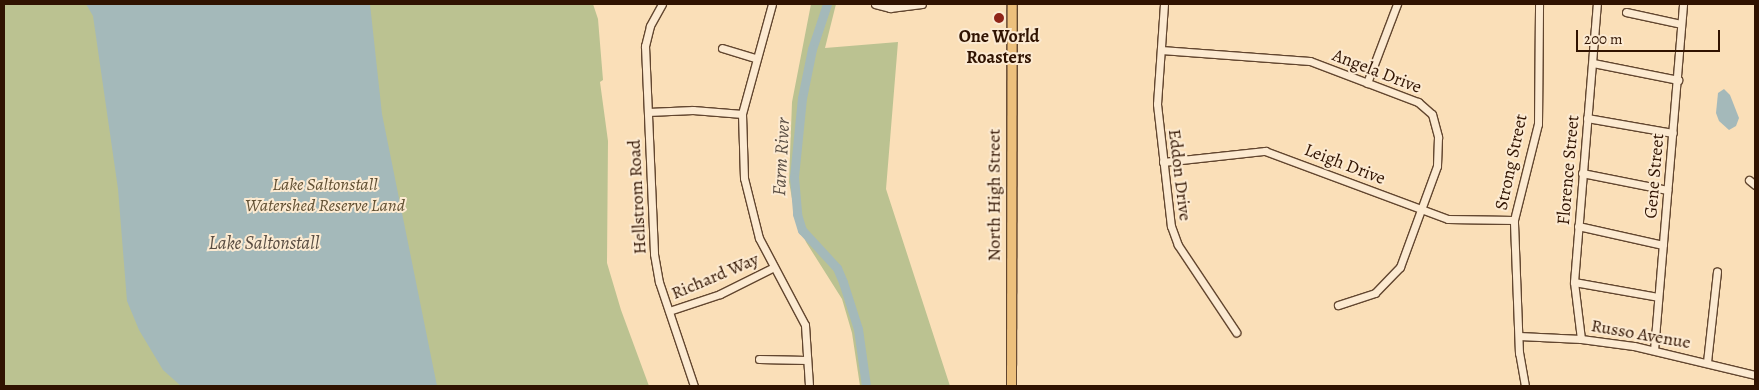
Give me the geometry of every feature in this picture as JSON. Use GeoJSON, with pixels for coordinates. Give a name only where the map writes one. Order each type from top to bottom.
{"type":"FeatureCollection","features":[{"type":"Feature","properties":{"kind":"main road","name":"North High Street"},"geometry":{"type":"LineString","coordinates":[[1011,386],[1012,4]]}},
{"type":"Feature","properties":{"kind":"street","name":"Hellstrom Road"},"geometry":{"type":"LineString","coordinates":[[662,4],[650,26],[645,46],[654,254],[669,311],[694,386]]}},
{"type":"Feature","properties":{"kind":"street"},"geometry":{"type":"LineString","coordinates":[[772,4],[742,114],[744,178],[748,203],[772,268],[805,325],[808,386]]}},
{"type":"Feature","properties":{"kind":"street"},"geometry":{"type":"LineString","coordinates":[[875,4],[890,8],[922,4]]}},
{"type":"Feature","properties":{"kind":"street","name":"Eddon Drive"},"geometry":{"type":"LineString","coordinates":[[1164,4],[1156,104],[1175,238],[1236,332]]}},
{"type":"Feature","properties":{"kind":"street"},"geometry":{"type":"LineString","coordinates":[[1367,83],[1397,4]]}},
{"type":"Feature","properties":{"kind":"street","name":"Strong Street"},"geometry":{"type":"LineString","coordinates":[[1525,386],[1519,336],[1514,220],[1538,124],[1539,4]]}},
{"type":"Feature","properties":{"kind":"street","name":"Florence Street"},"geometry":{"type":"LineString","coordinates":[[1581,339],[1574,282],[1597,4]]}},
{"type":"Feature","properties":{"kind":"street","name":"Gene Street"},"geometry":{"type":"LineString","coordinates":[[1654,350],[1683,4]]}},
{"type":"Feature","properties":{"kind":"street"},"geometry":{"type":"LineString","coordinates":[[1626,12],[1681,24]]}},
{"type":"Feature","properties":{"kind":"street"},"geometry":{"type":"LineString","coordinates":[[722,48],[756,58]]}},
{"type":"Feature","properties":{"kind":"street","name":"Angela Drive"},"geometry":{"type":"LineString","coordinates":[[1161,50],[1304,61],[1418,102],[1434,120],[1437,166],[1402,263],[1393,278],[1368,297],[1338,305]]}},
{"type":"Feature","properties":{"kind":"street"},"geometry":{"type":"LineString","coordinates":[[1593,63],[1678,80]]}},
{"type":"Feature","properties":{"kind":"street"},"geometry":{"type":"LineString","coordinates":[[648,112],[693,110],[742,114]]}},
{"type":"Feature","properties":{"kind":"street"},"geometry":{"type":"LineString","coordinates":[[1587,118],[1673,133]]}},
{"type":"Feature","properties":{"kind":"street","name":"Leigh Drive"},"geometry":{"type":"LineString","coordinates":[[1164,162],[1265,151],[1456,220],[1514,220]]}},
{"type":"Feature","properties":{"kind":"street"},"geometry":{"type":"LineString","coordinates":[[1582,173],[1667,190]]}},
{"type":"Feature","properties":{"kind":"street"},"geometry":{"type":"LineString","coordinates":[[1578,226],[1663,245]]}},
{"type":"Feature","properties":{"kind":"street","name":"Richard Way"},"geometry":{"type":"LineString","coordinates":[[669,311],[720,294],[772,268]]}},
{"type":"Feature","properties":{"kind":"street"},"geometry":{"type":"LineString","coordinates":[[1707,362],[1717,272]]}},
{"type":"Feature","properties":{"kind":"street"},"geometry":{"type":"LineString","coordinates":[[1574,282],[1658,297]]}},
{"type":"Feature","properties":{"kind":"street","name":"Russo Avenue"},"geometry":{"type":"LineString","coordinates":[[1519,336],[1581,339],[1654,350],[1755,375]]}},
{"type":"Feature","properties":{"kind":"street"},"geometry":{"type":"LineString","coordinates":[[759,358],[807,360]]}},
{"type":"Feature","properties":{"kind":"green space","name":"Lake Saltonstall Watershed Reserve Land"},"geometry":{"type":"Polygon","coordinates":[[[4,4],[593,4],[598,19],[603,80],[600,82],[608,141],[607,263],[621,310],[649,386],[4,386],[4,4]]]}},
{"type":"Feature","properties":{"kind":"green space"},"geometry":{"type":"Polygon","coordinates":[[[811,4],[836,4],[825,48],[898,42],[886,189],[950,386],[860,386],[852,333],[842,299],[806,242],[795,215],[789,182],[792,102],[811,4]]]}},
{"type":"Feature","properties":{"kind":"water","name":"Lake Saltonstall"},"geometry":{"type":"Polygon","coordinates":[[[86,4],[370,4],[382,114],[437,386],[181,386],[163,370],[139,330],[127,301],[118,189],[93,16],[86,4]]]}},
{"type":"Feature","properties":{"kind":"water"},"geometry":{"type":"Polygon","coordinates":[[[1724,89],[1730,95],[1739,118],[1736,126],[1729,130],[1719,121],[1716,113],[1718,93],[1724,89]]]}},
{"type":"Feature","properties":{"kind":"waterway","name":"Farm River"},"geometry":{"type":"LineString","coordinates":[[827,4],[812,49],[802,98],[794,177],[797,214],[802,230],[837,268],[843,282],[858,329],[866,386]]}},
{"type":"Feature","properties":{"kind":"place","name":"One World Roasters"},"geometry":{"type":"Point","coordinates":[999,18]}}]}
